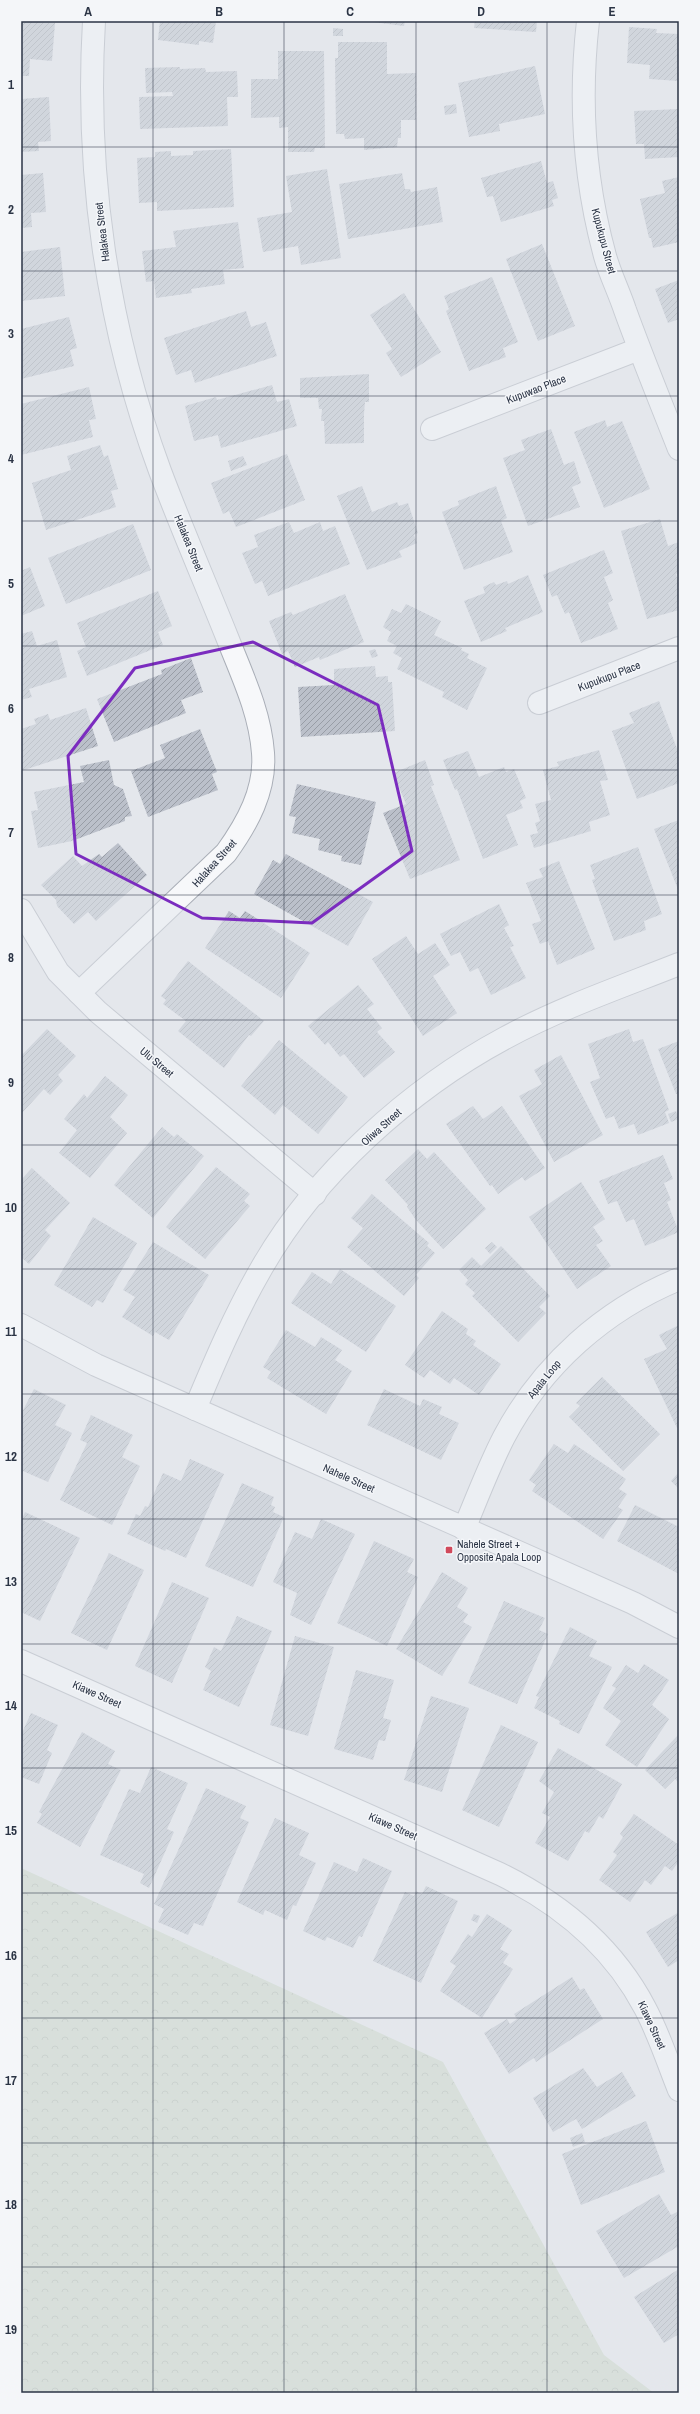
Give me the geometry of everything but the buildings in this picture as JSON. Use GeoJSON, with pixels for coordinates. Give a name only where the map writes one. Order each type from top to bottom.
{"type":"FeatureCollection","features":[{"type":"Feature","properties":{"kind":"street","name":"Halakea Street"},"geometry":{"type":"LineString","coordinates":[[79,993],[226,854],[242,832],[251,814],[257,798],[264,756],[261,736],[250,696],[160,470],[130,374],[117,324],[107,278],[98,211],[91,79],[94,21]]}},
{"type":"Feature","properties":{"kind":"street","name":"Kupukupu Street"},"geometry":{"type":"LineString","coordinates":[[588,21],[583,89],[588,170],[606,257],[639,349],[679,449]]}},
{"type":"Feature","properties":{"kind":"street","name":"Kupuwao Place"},"geometry":{"type":"LineString","coordinates":[[432,429],[639,349]]}},
{"type":"Feature","properties":{"kind":"street","name":"Kupukupu Place"},"geometry":{"type":"LineString","coordinates":[[539,703],[679,648]]}},
{"type":"Feature","properties":{"kind":"street","name":"Ulu Street"},"geometry":{"type":"LineString","coordinates":[[21,910],[58,972],[79,993],[118,1030],[315,1194]]}},
{"type":"Feature","properties":{"kind":"street","name":"Oliwa Street"},"geometry":{"type":"LineString","coordinates":[[195,1408],[237,1314],[262,1267],[315,1194],[387,1120],[463,1062],[547,1016],[679,964]]}},
{"type":"Feature","properties":{"kind":"street","name":"Apala Loop"},"geometry":{"type":"LineString","coordinates":[[464,1529],[505,1436],[521,1408],[545,1376],[567,1352],[598,1325],[629,1303],[679,1279]]}},
{"type":"Feature","properties":{"kind":"street","name":"Nahele Street"},"geometry":{"type":"LineString","coordinates":[[21,1325],[96,1365],[633,1603],[679,1627]]}},
{"type":"Feature","properties":{"kind":"street","name":"Kiawe Street"},"geometry":{"type":"LineString","coordinates":[[21,1661],[500,1874],[554,1904],[594,1938],[636,1991],[656,2030],[679,2090]]}},
{"type":"Feature","properties":{"kind":"highlighted area"},"geometry":{"type":"Polygon","coordinates":[[[253,642],[378,705],[412,851],[312,923],[202,918],[76,854],[68,756],[135,668],[253,642]]]}},
{"type":"Feature","properties":{"kind":"green space"},"geometry":{"type":"Polygon","coordinates":[[[21,1868],[443,2062],[604,2355],[654,2393],[21,2393],[21,1868]]]}},
{"type":"Feature","properties":{"kind":"place","name":"Nahele Street + Opposite Apala Loop"},"geometry":{"type":"Point","coordinates":[449,1550]}}]}
